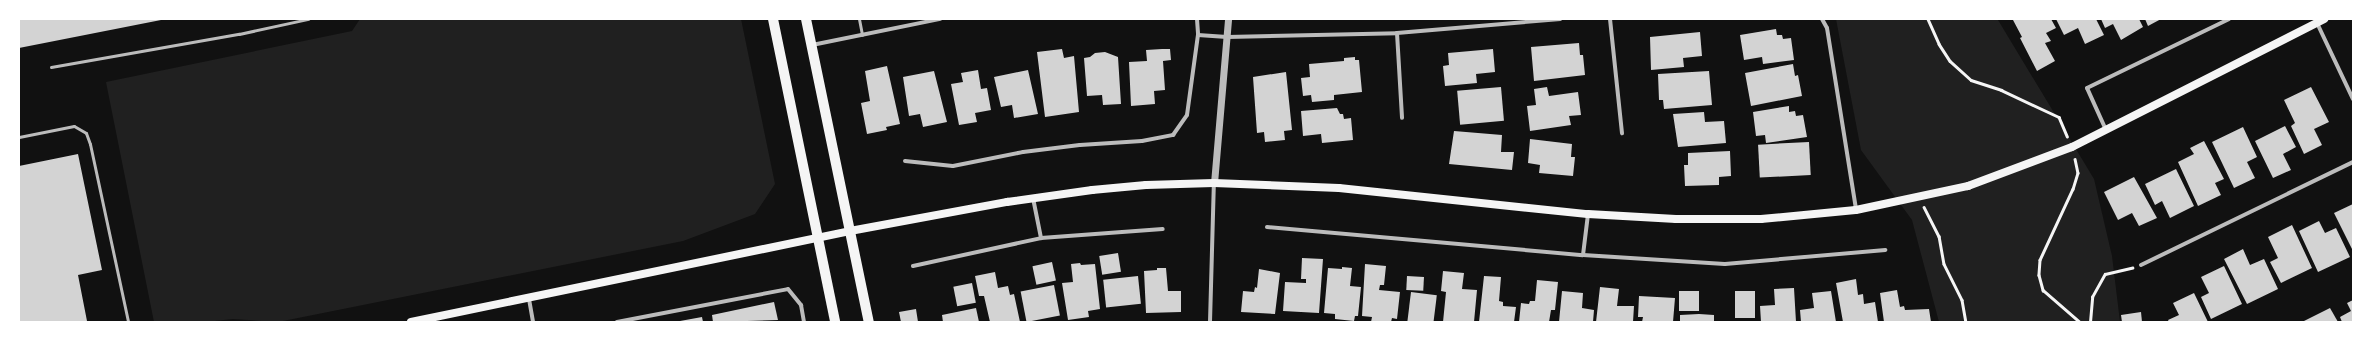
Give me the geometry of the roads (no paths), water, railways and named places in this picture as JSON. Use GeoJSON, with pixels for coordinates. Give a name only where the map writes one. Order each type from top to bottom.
{"type":"FeatureCollection","features":[{"type":"Feature","properties":{"kind":"main road"},"geometry":{"type":"LineString","coordinates":[[773,19],[835,322]]}},
{"type":"Feature","properties":{"kind":"main road"},"geometry":{"type":"LineString","coordinates":[[806,19],[869,322]]}},
{"type":"Feature","properties":{"kind":"main road"},"geometry":{"type":"LineString","coordinates":[[411,322],[850,232],[1033,198],[1146,185],[1214,183],[1339,188],[1588,214],[1676,219],[1761,218],[1856,210],[1919,198],[1968,186],[2072,147],[2319,20]]}},
{"type":"Feature","properties":{"kind":"street"},"geometry":{"type":"LineString","coordinates":[[812,45],[940,19]]}},
{"type":"Feature","properties":{"kind":"street"},"geometry":{"type":"LineString","coordinates":[[905,161],[953,166],[1023,152],[1080,145],[1142,141],[1172,135],[1187,115],[1198,35],[1197,19]]}},
{"type":"Feature","properties":{"kind":"street"},"geometry":{"type":"LineString","coordinates":[[1210,322],[1214,183],[1228,19]]}},
{"type":"Feature","properties":{"kind":"street"},"geometry":{"type":"LineString","coordinates":[[1198,35],[1227,37],[1397,33],[1560,19]]}},
{"type":"Feature","properties":{"kind":"street"},"geometry":{"type":"LineString","coordinates":[[1610,19],[1622,133]]}},
{"type":"Feature","properties":{"kind":"street"},"geometry":{"type":"LineString","coordinates":[[1822,19],[1827,28],[1856,210]]}},
{"type":"Feature","properties":{"kind":"street"},"geometry":{"type":"LineString","coordinates":[[2106,130],[2087,88],[2229,19]]}},
{"type":"Feature","properties":{"kind":"street"},"geometry":{"type":"LineString","coordinates":[[2319,20],[2353,99]]}},
{"type":"Feature","properties":{"kind":"street"},"geometry":{"type":"LineString","coordinates":[[1397,33],[1402,118]]}},
{"type":"Feature","properties":{"kind":"street"},"geometry":{"type":"LineString","coordinates":[[2141,266],[2353,162]]}},
{"type":"Feature","properties":{"kind":"street"},"geometry":{"type":"LineString","coordinates":[[1033,198],[1041,238]]}},
{"type":"Feature","properties":{"kind":"street"},"geometry":{"type":"LineString","coordinates":[[1584,255],[1588,214]]}},
{"type":"Feature","properties":{"kind":"street"},"geometry":{"type":"LineString","coordinates":[[1267,228],[1584,255],[1726,264],[1885,250]]}},
{"type":"Feature","properties":{"kind":"street"},"geometry":{"type":"LineString","coordinates":[[913,266],[1041,238],[1163,229]]}},
{"type":"Feature","properties":{"kind":"street"},"geometry":{"type":"LineString","coordinates":[[617,322],[788,289],[801,305],[804,322]]}},
{"type":"Feature","properties":{"kind":"street"},"geometry":{"type":"LineString","coordinates":[[529,299],[533,322]]}},
{"type":"Feature","properties":{"kind":"lane"},"geometry":{"type":"LineString","coordinates":[[51,66],[240,34],[292,21],[308,19]]}},
{"type":"Feature","properties":{"kind":"lane"},"geometry":{"type":"LineString","coordinates":[[859,19],[862,35]]}},
{"type":"Feature","properties":{"kind":"lane"},"geometry":{"type":"LineString","coordinates":[[19,137],[74,126],[86,133],[92,152],[128,322]]}}]}
